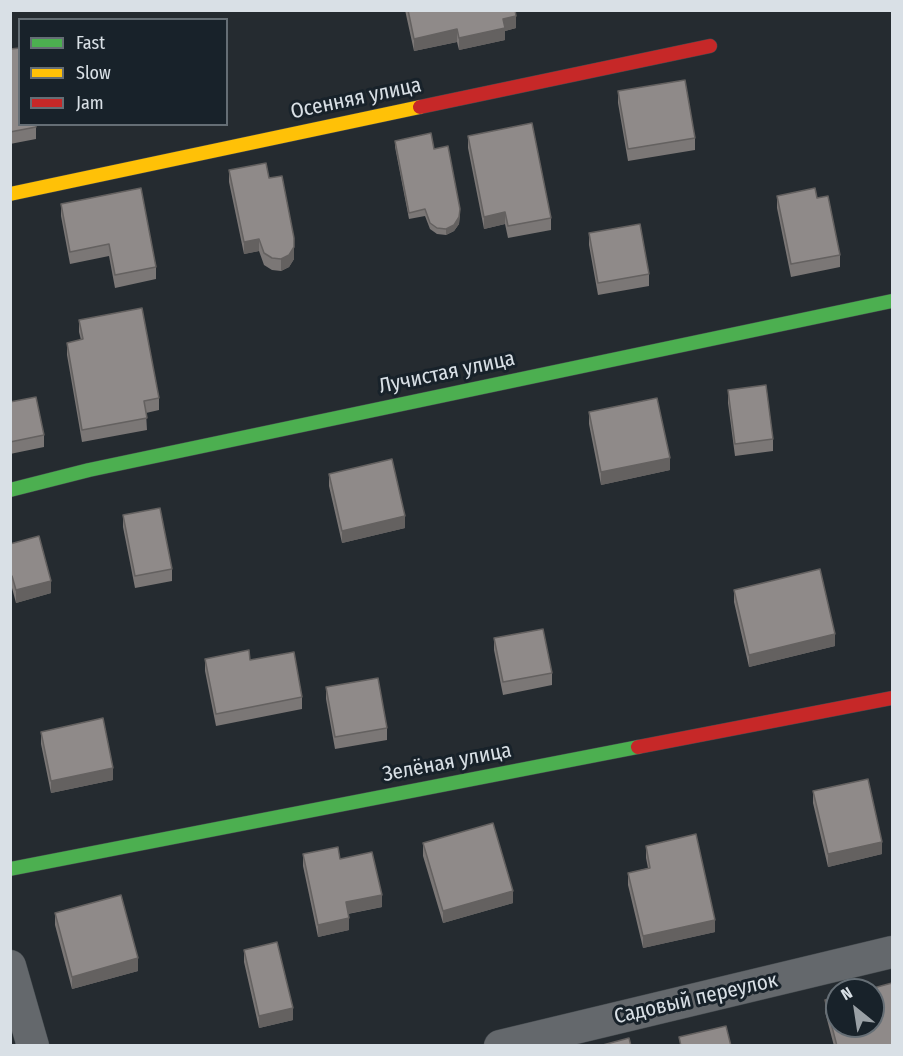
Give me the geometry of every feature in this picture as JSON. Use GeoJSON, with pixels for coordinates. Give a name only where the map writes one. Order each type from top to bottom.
{"type":"FeatureCollection","features":[{"type":"Feature","properties":{"kind":"street","name":"Осенняя улица"},"geometry":{"type":"LineString","coordinates":[[10,194],[710,46]]}},
{"type":"Feature","properties":{"kind":"street","name":"Лучистая улица"},"geometry":{"type":"LineString","coordinates":[[10,490],[89,470],[892,301]]}},
{"type":"Feature","properties":{"kind":"street","name":"Зелёная улица"},"geometry":{"type":"LineString","coordinates":[[10,869],[892,698]]}},
{"type":"Feature","properties":{"kind":"street","name":"Садовый переулок"},"geometry":{"type":"LineString","coordinates":[[500,1046],[892,952]]}},
{"type":"Feature","properties":{"kind":"street"},"geometry":{"type":"LineString","coordinates":[[10,966],[33,1046]]}},
{"type":"Feature","properties":{"kind":"building"},"geometry":{"type":"Polygon","coordinates":[[[408,10],[515,10],[516,16],[503,19],[505,28],[459,38],[457,29],[414,39],[408,10]]]}},
{"type":"Feature","properties":{"kind":"building"},"geometry":{"type":"Polygon","coordinates":[[[18,48],[18,126],[36,127],[10,132],[10,49],[18,48]]]}},
{"type":"Feature","properties":{"kind":"building"},"geometry":{"type":"Polygon","coordinates":[[[685,80],[695,138],[628,149],[618,91],[685,80]]]}},
{"type":"Feature","properties":{"kind":"building"},"geometry":{"type":"Polygon","coordinates":[[[532,123],[551,218],[508,226],[505,212],[484,217],[468,136],[532,123]]]}},
{"type":"Feature","properties":{"kind":"building"},"geometry":{"type":"Polygon","coordinates":[[[431,133],[434,149],[448,146],[460,209],[459,217],[454,225],[446,229],[437,228],[430,223],[425,209],[409,213],[395,141],[431,133]]]}},
{"type":"Feature","properties":{"kind":"building"},"geometry":{"type":"Polygon","coordinates":[[[266,163],[269,178],[282,176],[294,238],[294,247],[289,255],[281,259],[272,258],[264,253],[259,239],[244,242],[229,170],[266,163]]]}},
{"type":"Feature","properties":{"kind":"building"},"geometry":{"type":"Polygon","coordinates":[[[141,188],[156,267],[115,275],[109,244],[70,252],[61,204],[141,188]]]}},
{"type":"Feature","properties":{"kind":"building"},"geometry":{"type":"Polygon","coordinates":[[[815,188],[817,198],[828,196],[840,255],[791,264],[777,196],[815,188]]]}},
{"type":"Feature","properties":{"kind":"building"},"geometry":{"type":"Polygon","coordinates":[[[640,224],[649,274],[598,283],[589,233],[640,224]]]}},
{"type":"Feature","properties":{"kind":"building"},"geometry":{"type":"Polygon","coordinates":[[[142,308],[159,398],[144,401],[147,418],[82,430],[67,343],[83,339],[79,320],[142,308]]]}},
{"type":"Feature","properties":{"kind":"building"},"geometry":{"type":"Polygon","coordinates":[[[766,385],[773,439],[735,444],[728,390],[766,385]]]}},
{"type":"Feature","properties":{"kind":"building"},"geometry":{"type":"Polygon","coordinates":[[[36,397],[44,435],[10,442],[10,402],[36,397]]]}},
{"type":"Feature","properties":{"kind":"building"},"geometry":{"type":"Polygon","coordinates":[[[657,398],[670,458],[601,472],[589,412],[657,398]]]}},
{"type":"Feature","properties":{"kind":"building"},"geometry":{"type":"Polygon","coordinates":[[[392,459],[405,516],[342,531],[329,474],[392,459]]]}},
{"type":"Feature","properties":{"kind":"building"},"geometry":{"type":"Polygon","coordinates":[[[160,508],[172,569],[135,576],[123,515],[160,508]]]}},
{"type":"Feature","properties":{"kind":"building"},"geometry":{"type":"Polygon","coordinates":[[[39,536],[51,581],[16,590],[12,576],[10,576],[10,544],[39,536]]]}},
{"type":"Feature","properties":{"kind":"building"},"geometry":{"type":"Polygon","coordinates":[[[820,569],[835,634],[749,655],[734,590],[820,569]]]}},
{"type":"Feature","properties":{"kind":"building"},"geometry":{"type":"Polygon","coordinates":[[[543,629],[552,673],[503,682],[494,638],[543,629]]]}},
{"type":"Feature","properties":{"kind":"building"},"geometry":{"type":"Polygon","coordinates":[[[249,650],[250,660],[294,652],[302,697],[216,714],[205,659],[249,650]]]}},
{"type":"Feature","properties":{"kind":"building"},"geometry":{"type":"Polygon","coordinates":[[[378,678],[387,728],[335,737],[326,687],[378,678]]]}},
{"type":"Feature","properties":{"kind":"building"},"geometry":{"type":"Polygon","coordinates":[[[103,718],[113,768],[51,781],[41,732],[103,718]]]}},
{"type":"Feature","properties":{"kind":"building"},"geometry":{"type":"Polygon","coordinates":[[[868,779],[882,842],[828,854],[813,791],[868,779]]]}},
{"type":"Feature","properties":{"kind":"building"},"geometry":{"type":"Polygon","coordinates":[[[493,823],[513,891],[443,911],[423,843],[493,823]]]}},
{"type":"Feature","properties":{"kind":"building"},"geometry":{"type":"Polygon","coordinates":[[[696,834],[715,920],[643,936],[628,873],[650,868],[646,846],[696,834]]]}},
{"type":"Feature","properties":{"kind":"building"},"geometry":{"type":"Polygon","coordinates":[[[338,847],[340,859],[372,852],[382,895],[346,902],[349,918],[318,925],[303,854],[338,847]]]}},
{"type":"Feature","properties":{"kind":"building"},"geometry":{"type":"Polygon","coordinates":[[[121,895],[138,958],[72,977],[55,913],[121,895]]]}},
{"type":"Feature","properties":{"kind":"building"},"geometry":{"type":"Polygon","coordinates":[[[277,942],[293,1008],[259,1016],[244,950],[277,942]]]}},
{"type":"Feature","properties":{"kind":"building"},"geometry":{"type":"Polygon","coordinates":[[[892,983],[892,1046],[837,1046],[835,1038],[885,1038],[885,985],[892,983]]]}},
{"type":"Feature","properties":{"kind":"building"},"geometry":{"type":"Polygon","coordinates":[[[726,1026],[731,1046],[681,1046],[679,1037],[726,1026]]]}},
{"type":"Feature","properties":{"kind":"building"},"geometry":{"type":"Polygon","coordinates":[[[629,1038],[631,1046],[599,1046],[629,1038]]]}},
{"type":"Feature","properties":{"kind":"traffic: fast"},"geometry":{"type":"LineString","coordinates":[[10,490],[89,470],[892,301]]}},
{"type":"Feature","properties":{"kind":"traffic: fast"},"geometry":{"type":"LineString","coordinates":[[10,869],[638,747]]}},
{"type":"Feature","properties":{"kind":"traffic: slow"},"geometry":{"type":"LineString","coordinates":[[10,194],[420,107]]}},
{"type":"Feature","properties":{"kind":"traffic: jam"},"geometry":{"type":"LineString","coordinates":[[420,107],[710,46]]}},
{"type":"Feature","properties":{"kind":"traffic: jam"},"geometry":{"type":"LineString","coordinates":[[638,747],[892,698]]}}]}
